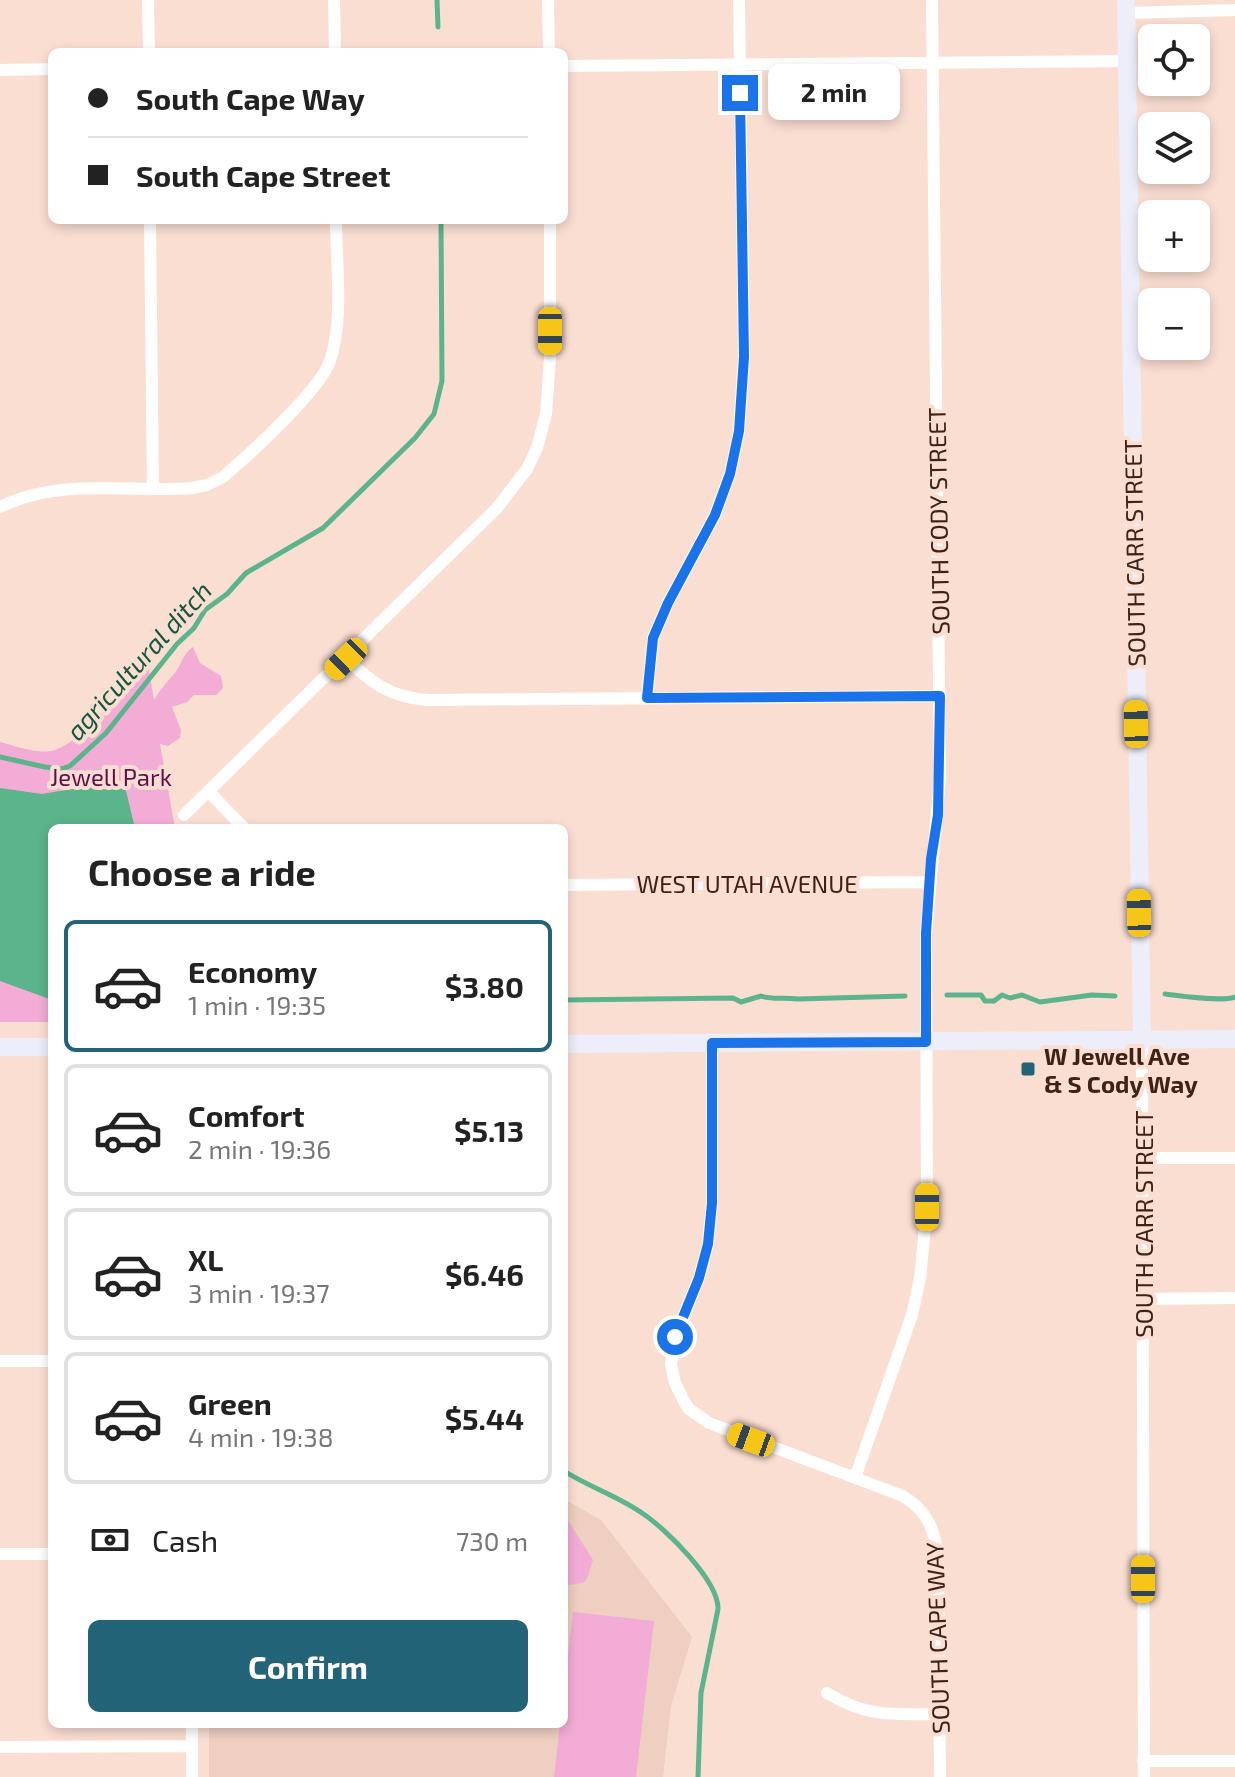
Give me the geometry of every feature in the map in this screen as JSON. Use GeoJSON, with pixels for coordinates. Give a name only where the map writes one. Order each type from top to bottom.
{"type":"FeatureCollection","features":[{"type":"Feature","properties":{"kind":"street"},"geometry":{"type":"LineString","coordinates":[[148,0],[149,48]]}},
{"type":"Feature","properties":{"kind":"street"},"geometry":{"type":"LineString","coordinates":[[334,0],[335,48]]}},
{"type":"Feature","properties":{"kind":"street"},"geometry":{"type":"LineString","coordinates":[[548,0],[549,48]]}},
{"type":"Feature","properties":{"kind":"street"},"geometry":{"type":"LineString","coordinates":[[647,698],[653,638],[663,611],[715,515],[730,474],[739,431],[744,357],[739,0]]}},
{"type":"Feature","properties":{"kind":"street","name":"SOUTH CODY STREET"},"geometry":{"type":"LineString","coordinates":[[855,1478],[905,1336],[920,1279],[927,1207],[926,933],[938,815],[940,696],[932,0]]}},
{"type":"Feature","properties":{"kind":"street"},"geometry":{"type":"LineString","coordinates":[[1126,6],[1235,10]]}},
{"type":"Feature","properties":{"kind":"street","name":"SOUTH CARR STREET"},"geometry":{"type":"LineString","coordinates":[[1126,6],[1142,1040],[1144,1777]]}},
{"type":"Feature","properties":{"kind":"street"},"geometry":{"type":"LineString","coordinates":[[568,66],[1126,61]]}},
{"type":"Feature","properties":{"kind":"street"},"geometry":{"type":"LineString","coordinates":[[0,70],[48,69]]}},
{"type":"Feature","properties":{"kind":"street"},"geometry":{"type":"LineString","coordinates":[[150,224],[153,489]]}},
{"type":"Feature","properties":{"kind":"street"},"geometry":{"type":"LineString","coordinates":[[0,507],[25,496],[49,491],[198,487],[223,477],[318,383],[329,364],[335,341],[336,224]]}},
{"type":"Feature","properties":{"kind":"street"},"geometry":{"type":"LineString","coordinates":[[184,815],[346,659],[518,484],[537,448],[546,414],[550,224]]}},
{"type":"Feature","properties":{"kind":"street"},"geometry":{"type":"LineString","coordinates":[[346,659],[381,688],[414,699],[940,696]]}},
{"type":"Feature","properties":{"kind":"street"},"geometry":{"type":"LineString","coordinates":[[209,792],[240,824]]}},
{"type":"Feature","properties":{"kind":"street","name":"WEST UTAH AVENUE"},"geometry":{"type":"LineString","coordinates":[[568,885],[929,882]]}},
{"type":"Feature","properties":{"kind":"street"},"geometry":{"type":"LineString","coordinates":[[568,1044],[1235,1039]]}},
{"type":"Feature","properties":{"kind":"street","name":"SOUTH CAPE WAY"},"geometry":{"type":"LineString","coordinates":[[712,1043],[711,1224],[699,1278],[673,1347],[671,1365],[675,1383],[689,1409],[709,1423],[913,1502],[933,1529],[938,1560],[940,1777]]}},
{"type":"Feature","properties":{"kind":"street"},"geometry":{"type":"LineString","coordinates":[[0,1047],[48,1047]]}},
{"type":"Feature","properties":{"kind":"street"},"geometry":{"type":"LineString","coordinates":[[1142,1158],[1235,1158]]}},
{"type":"Feature","properties":{"kind":"street"},"geometry":{"type":"LineString","coordinates":[[1142,1299],[1235,1298]]}},
{"type":"Feature","properties":{"kind":"street"},"geometry":{"type":"LineString","coordinates":[[0,1361],[48,1361]]}},
{"type":"Feature","properties":{"kind":"street"},"geometry":{"type":"LineString","coordinates":[[0,1554],[48,1554]]}},
{"type":"Feature","properties":{"kind":"street"},"geometry":{"type":"LineString","coordinates":[[827,1693],[854,1708],[873,1713],[939,1714]]}},
{"type":"Feature","properties":{"kind":"street"},"geometry":{"type":"LineString","coordinates":[[192,1728],[192,1777]]}},
{"type":"Feature","properties":{"kind":"street"},"geometry":{"type":"LineString","coordinates":[[0,1747],[192,1746]]}},
{"type":"Feature","properties":{"kind":"street"},"geometry":{"type":"LineString","coordinates":[[1143,1761],[1235,1761]]}},
{"type":"Feature","properties":{"kind":"shaded area"},"geometry":{"type":"Polygon","coordinates":[[[117,783],[126,791],[134,824],[48,824],[48,999],[0,981],[0,788],[42,794],[117,783]]]}},
{"type":"Feature","properties":{"kind":"shaded area"},"geometry":{"type":"Polygon","coordinates":[[[568,1501],[601,1520],[692,1637],[671,1706],[663,1777],[209,1777],[209,1728],[568,1728],[568,1501]]]}},
{"type":"Feature","properties":{"kind":"green space","name":"Jewell Park"},"geometry":{"type":"Polygon","coordinates":[[[193,647],[200,663],[221,676],[223,688],[216,695],[194,695],[187,702],[172,707],[181,730],[180,738],[168,746],[160,744],[174,824],[48,824],[48,1022],[0,1022],[0,742],[35,751],[55,750],[82,734],[94,722],[147,657],[154,700],[193,647]]]}},
{"type":"Feature","properties":{"kind":"green space"},"geometry":{"type":"Polygon","coordinates":[[[568,1520],[593,1560],[586,1580],[568,1585],[568,1520]]]}},
{"type":"Feature","properties":{"kind":"green space"},"geometry":{"type":"Polygon","coordinates":[[[573,1612],[654,1621],[636,1777],[554,1777],[560,1728],[568,1728],[568,1654],[573,1612]]]}},
{"type":"Feature","properties":{"kind":"waterway","name":"agricultural ditch"},"geometry":{"type":"LineString","coordinates":[[437,0],[438,27]]}},
{"type":"Feature","properties":{"kind":"waterway","name":"agricultural ditch"},"geometry":{"type":"LineString","coordinates":[[0,757],[45,767],[61,769],[70,766],[106,733],[177,644],[194,628],[205,610],[227,594],[246,573],[323,528],[415,438],[434,414],[442,381],[441,224]]}},
{"type":"Feature","properties":{"kind":"waterway"},"geometry":{"type":"LineString","coordinates":[[1165,994],[1211,999],[1235,997]]}},
{"type":"Feature","properties":{"kind":"waterway"},"geometry":{"type":"LineString","coordinates":[[947,995],[981,995],[985,1001],[994,1001],[1002,995],[1010,998],[1022,995],[1040,1002],[1092,995],[1115,996]]}},
{"type":"Feature","properties":{"kind":"waterway"},"geometry":{"type":"LineString","coordinates":[[568,1000],[733,998],[741,1002],[761,996],[798,999],[905,996]]}},
{"type":"Feature","properties":{"kind":"waterway","name":"agricultural ditch"},"geometry":{"type":"LineString","coordinates":[[568,1473],[652,1520],[689,1556],[716,1597],[718,1609],[701,1693],[698,1777]]}},
{"type":"Feature","properties":{"kind":"place","name":"W Jewell Ave & S Cody Way"},"geometry":{"type":"Point","coordinates":[1028,1069]}},
{"type":"Feature","properties":{"kind":"route"},"geometry":{"type":"LineString","coordinates":[[675,1337],[704,1264],[711,1224],[712,1043],[926,1042],[927,903],[940,778],[940,696],[647,698],[650,651],[659,620],[715,515],[730,474],[739,431],[744,357],[740,93]]}}]}
